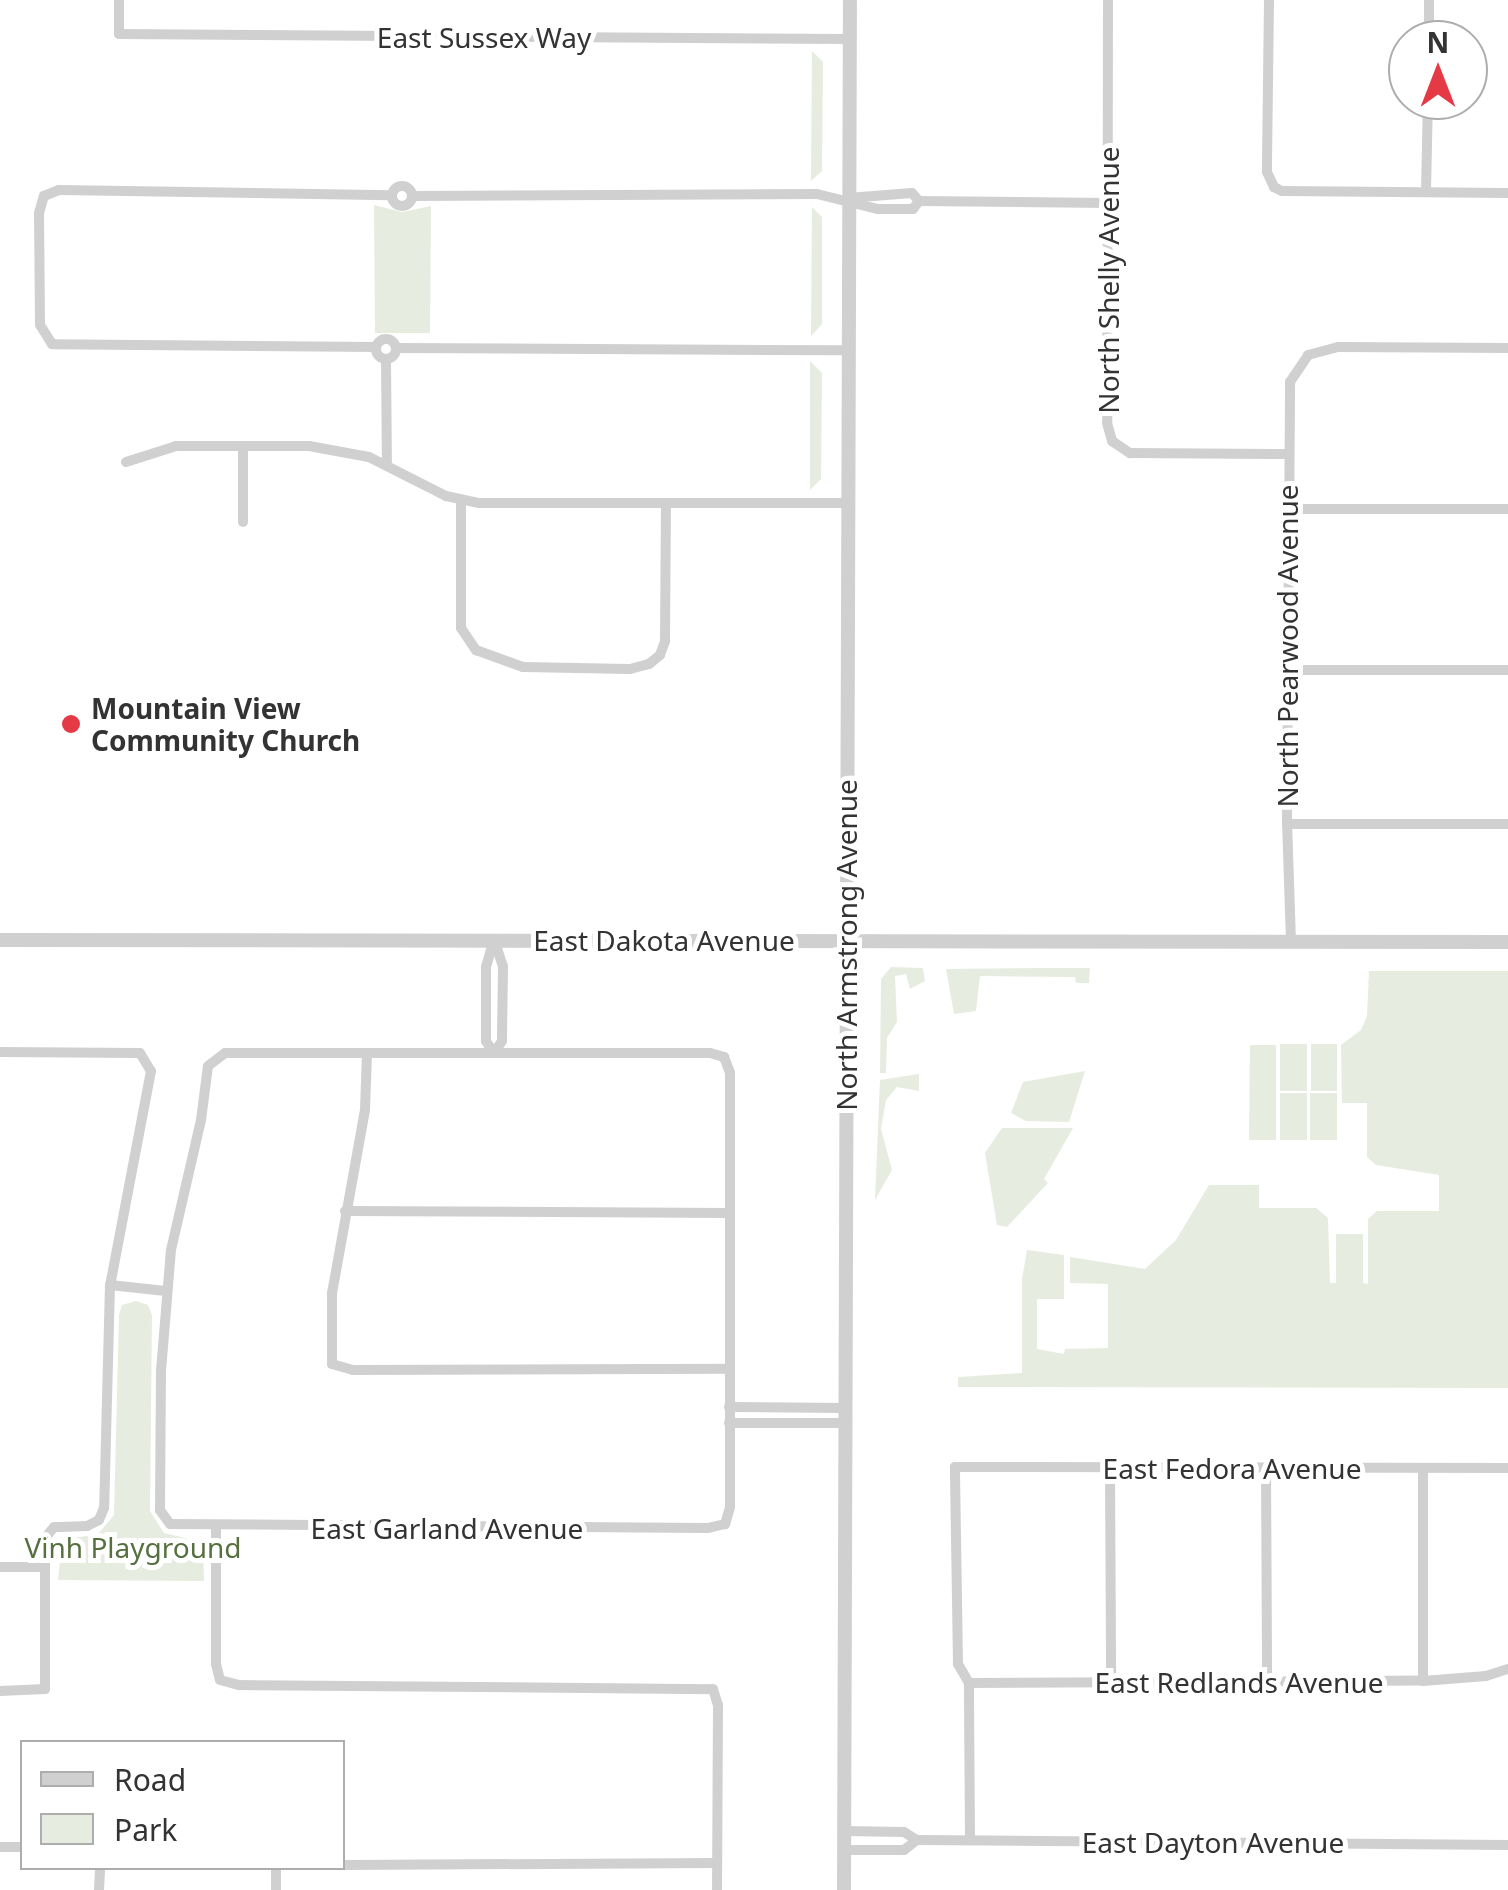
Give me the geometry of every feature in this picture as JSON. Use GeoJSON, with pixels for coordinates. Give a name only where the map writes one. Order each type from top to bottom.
{"type":"FeatureCollection","features":[{"type":"Feature","properties":{"kind":"street","name":"East Sussex Way"},"geometry":{"type":"LineString","coordinates":[[119,0],[119,34],[850,39]]}},
{"type":"Feature","properties":{"kind":"street","name":"North Armstrong Avenue"},"geometry":{"type":"LineString","coordinates":[[844,1890],[850,0]]}},
{"type":"Feature","properties":{"kind":"street","name":"North Shelly Avenue"},"geometry":{"type":"LineString","coordinates":[[1108,0],[1107,423],[1112,441],[1130,454],[1287,454]]}},
{"type":"Feature","properties":{"kind":"street"},"geometry":{"type":"LineString","coordinates":[[1269,0],[1267,172],[1274,187],[1282,191],[1508,193]]}},
{"type":"Feature","properties":{"kind":"street"},"geometry":{"type":"LineString","coordinates":[[1426,192],[1428,120]]}},
{"type":"Feature","properties":{"kind":"street"},"geometry":{"type":"LineString","coordinates":[[847,350],[396,348],[386,339],[376,347],[61,346],[45,340],[40,325],[40,212],[44,196],[58,190],[392,195],[402,206],[412,196],[817,194],[848,198],[912,193],[920,201],[1108,202]]}},
{"type":"Feature","properties":{"kind":"street"},"geometry":{"type":"LineString","coordinates":[[376,347],[378,355],[386,359]]}},
{"type":"Feature","properties":{"kind":"street","name":"North Pearwood Avenue"},"geometry":{"type":"LineString","coordinates":[[1291,942],[1287,824],[1290,382],[1308,355],[1338,347],[1508,348]]}},
{"type":"Feature","properties":{"kind":"street"},"geometry":{"type":"LineString","coordinates":[[386,359],[394,355],[396,348]]}},
{"type":"Feature","properties":{"kind":"street"},"geometry":{"type":"LineString","coordinates":[[386,359],[387,465]]}},
{"type":"Feature","properties":{"kind":"street"},"geometry":{"type":"LineString","coordinates":[[126,462],[176,446],[332,448],[387,465],[461,500],[847,504]]}},
{"type":"Feature","properties":{"kind":"street"},"geometry":{"type":"LineString","coordinates":[[243,446],[243,522]]}},
{"type":"Feature","properties":{"kind":"street"},"geometry":{"type":"LineString","coordinates":[[461,500],[461,628],[476,650],[523,667],[630,669],[649,664],[660,655],[665,641],[666,503]]}},
{"type":"Feature","properties":{"kind":"street"},"geometry":{"type":"LineString","coordinates":[[1287,509],[1508,509]]}},
{"type":"Feature","properties":{"kind":"street"},"geometry":{"type":"LineString","coordinates":[[1287,670],[1508,670]]}},
{"type":"Feature","properties":{"kind":"street"},"geometry":{"type":"LineString","coordinates":[[1287,824],[1508,824]]}},
{"type":"Feature","properties":{"kind":"street"},"geometry":{"type":"LineString","coordinates":[[494,939],[486,967],[486,1041],[494,1053]]}},
{"type":"Feature","properties":{"kind":"street","name":"East Dakota Avenue"},"geometry":{"type":"LineString","coordinates":[[0,940],[1508,942]]}},
{"type":"Feature","properties":{"kind":"street"},"geometry":{"type":"LineString","coordinates":[[0,1052],[140,1053],[150,1071],[110,1285],[104,1508],[99,1520],[87,1526],[54,1527],[45,1538],[45,1689],[0,1691]]}},
{"type":"Feature","properties":{"kind":"street"},"geometry":{"type":"LineString","coordinates":[[110,1285],[166,1291],[212,1060],[225,1053],[710,1052],[724,1057],[730,1073],[729,1423],[844,1416]]}},
{"type":"Feature","properties":{"kind":"street"},"geometry":{"type":"LineString","coordinates":[[368,1053],[365,1110],[332,1294],[332,1364],[353,1370],[729,1369]]}},
{"type":"Feature","properties":{"kind":"street"},"geometry":{"type":"LineString","coordinates":[[345,1210],[730,1212]]}},
{"type":"Feature","properties":{"kind":"street","name":"East Garland Avenue"},"geometry":{"type":"LineString","coordinates":[[166,1291],[160,1510],[170,1524],[216,1528],[707,1528],[725,1524],[730,1507],[729,1423]]}},
{"type":"Feature","properties":{"kind":"street"},"geometry":{"type":"LineString","coordinates":[[729,1407],[844,1416]]}},
{"type":"Feature","properties":{"kind":"street","name":"East Fedora Avenue"},"geometry":{"type":"LineString","coordinates":[[968,1683],[958,1664],[955,1468],[1508,1468]]}},
{"type":"Feature","properties":{"kind":"street"},"geometry":{"type":"LineString","coordinates":[[1110,1468],[1111,1683]]}},
{"type":"Feature","properties":{"kind":"street"},"geometry":{"type":"LineString","coordinates":[[1266,1468],[1268,1682]]}},
{"type":"Feature","properties":{"kind":"street"},"geometry":{"type":"LineString","coordinates":[[1423,1468],[1423,1681]]}},
{"type":"Feature","properties":{"kind":"street"},"geometry":{"type":"LineString","coordinates":[[216,1528],[216,1664],[220,1680],[239,1685],[713,1688],[718,1705],[717,1890]]}},
{"type":"Feature","properties":{"kind":"street"},"geometry":{"type":"LineString","coordinates":[[0,1567],[45,1567]]}},
{"type":"Feature","properties":{"kind":"street","name":"East Redlands Avenue"},"geometry":{"type":"LineString","coordinates":[[968,1683],[1423,1681],[1486,1676],[1508,1669]]}},
{"type":"Feature","properties":{"kind":"street"},"geometry":{"type":"LineString","coordinates":[[968,1683],[970,1840]]}},
{"type":"Feature","properties":{"kind":"street","name":"East Dayton Avenue"},"geometry":{"type":"LineString","coordinates":[[844,1831],[904,1832],[918,1840],[1508,1846]]}},
{"type":"Feature","properties":{"kind":"street","name":"East Dayton Avenue"},"geometry":{"type":"LineString","coordinates":[[844,1850],[904,1850],[918,1840]]}},
{"type":"Feature","properties":{"kind":"street"},"geometry":{"type":"LineString","coordinates":[[345,1865],[717,1863]]}},
{"type":"Feature","properties":{"kind":"green space"},"geometry":{"type":"Polygon","coordinates":[[[812,51],[823,62],[822,171],[811,181],[812,51]]]}},
{"type":"Feature","properties":{"kind":"green space"},"geometry":{"type":"Polygon","coordinates":[[[374,205],[402,212],[431,206],[430,333],[375,333],[374,205]]]}},
{"type":"Feature","properties":{"kind":"green space"},"geometry":{"type":"Polygon","coordinates":[[[812,207],[822,217],[822,324],[811,336],[812,207]]]}},
{"type":"Feature","properties":{"kind":"green space"},"geometry":{"type":"Polygon","coordinates":[[[810,361],[822,373],[821,479],[810,490],[810,361]]]}},
{"type":"Feature","properties":{"kind":"green space"},"geometry":{"type":"Polygon","coordinates":[[[891,967],[923,968],[925,981],[910,989],[906,974],[895,976],[897,1022],[887,1038],[886,1073],[880,1073],[881,979],[891,967]]]}},
{"type":"Feature","properties":{"kind":"green space"},"geometry":{"type":"Polygon","coordinates":[[[1090,968],[1089,983],[1076,983],[1075,977],[980,976],[976,1011],[954,1014],[946,969],[1090,968]]]}},
{"type":"Feature","properties":{"kind":"green space"},"geometry":{"type":"Polygon","coordinates":[[[1369,971],[1508,971],[1508,1388],[958,1387],[958,1377],[1022,1373],[1022,1279],[1027,1250],[1064,1255],[1064,1299],[1037,1299],[1037,1349],[1064,1354],[1065,1349],[1108,1348],[1108,1284],[1070,1283],[1070,1257],[1145,1269],[1176,1240],[1209,1185],[1259,1185],[1259,1208],[1316,1208],[1328,1218],[1330,1283],[1336,1283],[1336,1234],[1363,1234],[1363,1283],[1368,1284],[1368,1219],[1377,1211],[1439,1211],[1439,1175],[1376,1165],[1367,1157],[1367,1103],[1342,1103],[1341,1045],[1361,1030],[1367,1016],[1369,971]]]}},
{"type":"Feature","properties":{"kind":"green space"},"geometry":{"type":"Polygon","coordinates":[[[1280,1044],[1307,1044],[1307,1091],[1280,1091],[1280,1044]]]}},
{"type":"Feature","properties":{"kind":"green space"},"geometry":{"type":"Polygon","coordinates":[[[1311,1044],[1337,1044],[1337,1091],[1311,1091],[1311,1044]]]}},
{"type":"Feature","properties":{"kind":"green space"},"geometry":{"type":"Polygon","coordinates":[[[1250,1045],[1276,1045],[1276,1140],[1249,1140],[1250,1045]]]}},
{"type":"Feature","properties":{"kind":"green space"},"geometry":{"type":"Polygon","coordinates":[[[1085,1071],[1069,1122],[1026,1121],[1011,1113],[1023,1082],[1085,1071]]]}},
{"type":"Feature","properties":{"kind":"green space"},"geometry":{"type":"Polygon","coordinates":[[[919,1074],[919,1091],[897,1087],[886,1100],[881,1129],[892,1170],[875,1200],[880,1080],[919,1074]]]}},
{"type":"Feature","properties":{"kind":"green space"},"geometry":{"type":"Polygon","coordinates":[[[1280,1093],[1307,1093],[1307,1140],[1280,1140],[1280,1093]]]}},
{"type":"Feature","properties":{"kind":"green space"},"geometry":{"type":"Polygon","coordinates":[[[1310,1093],[1337,1093],[1337,1140],[1310,1140],[1310,1093]]]}},
{"type":"Feature","properties":{"kind":"green space"},"geometry":{"type":"Polygon","coordinates":[[[1002,1128],[1073,1128],[1044,1179],[1048,1183],[1007,1227],[997,1225],[985,1153],[1002,1128]]]}},
{"type":"Feature","properties":{"kind":"green space","name":"Vinh Playground"},"geometry":{"type":"Polygon","coordinates":[[[136,1301],[148,1305],[152,1315],[150,1511],[164,1533],[203,1542],[204,1581],[58,1580],[62,1540],[98,1534],[114,1515],[119,1315],[122,1305],[136,1301]]]}},
{"type":"Feature","properties":{"kind":"place","name":"Mountain View Community Church"},"geometry":{"type":"Point","coordinates":[71,724]}}]}
